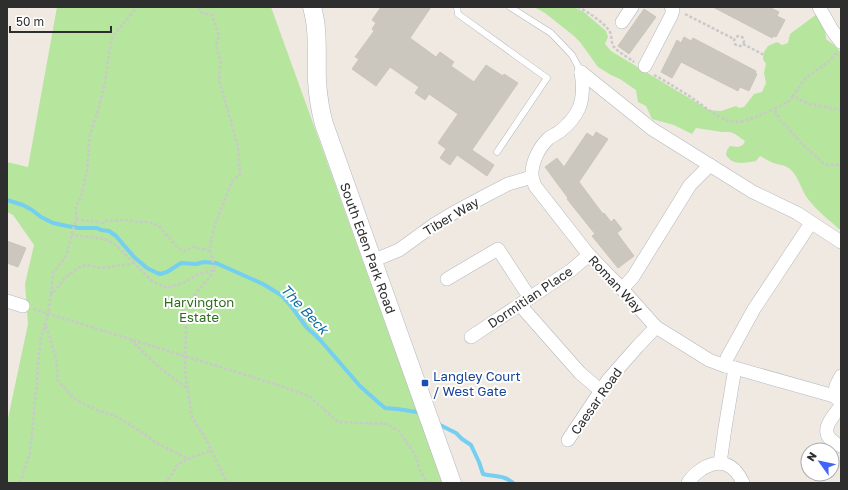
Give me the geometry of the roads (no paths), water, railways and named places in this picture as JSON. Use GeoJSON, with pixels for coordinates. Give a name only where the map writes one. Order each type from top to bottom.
{"type":"FeatureCollection","features":[{"type":"Feature","properties":{"kind":"main road","name":"South Eden Park Road"},"geometry":{"type":"LineString","coordinates":[[312,7],[317,30],[317,81],[320,110],[329,141],[452,483]]}},
{"type":"Feature","properties":{"kind":"street"},"geometry":{"type":"LineString","coordinates":[[622,22],[632,7]]}},
{"type":"Feature","properties":{"kind":"street"},"geometry":{"type":"LineString","coordinates":[[819,7],[832,30],[841,42]]}},
{"type":"Feature","properties":{"kind":"street"},"geometry":{"type":"LineString","coordinates":[[644,68],[671,16],[672,9]]}},
{"type":"Feature","properties":{"kind":"street"},"geometry":{"type":"LineString","coordinates":[[581,72],[652,129],[753,192],[797,213],[841,242]]}},
{"type":"Feature","properties":{"kind":"street"},"geometry":{"type":"LineString","coordinates":[[532,177],[532,169],[540,148],[548,139],[561,131],[571,121],[578,109],[582,97],[583,85],[581,72]]}},
{"type":"Feature","properties":{"kind":"street"},"geometry":{"type":"LineString","coordinates":[[622,289],[632,277],[690,185],[710,165]]}},
{"type":"Feature","properties":{"kind":"street","name":"Tiber Way"},"geometry":{"type":"LineString","coordinates":[[372,261],[399,250],[435,224],[485,196],[508,184],[532,177]]}},
{"type":"Feature","properties":{"kind":"street","name":"Roman Way"},"geometry":{"type":"LineString","coordinates":[[532,177],[535,186],[589,256],[622,289],[656,327],[699,354],[730,367],[839,401]]}},
{"type":"Feature","properties":{"kind":"street"},"geometry":{"type":"LineString","coordinates":[[720,463],[725,428],[730,367],[726,358],[754,309],[811,222]]}},
{"type":"Feature","properties":{"kind":"street"},"geometry":{"type":"LineString","coordinates":[[446,279],[498,249],[525,301],[580,373],[601,391]]}},
{"type":"Feature","properties":{"kind":"street","name":"Dormitian Place"},"geometry":{"type":"LineString","coordinates":[[471,337],[570,272],[589,256]]}},
{"type":"Feature","properties":{"kind":"street"},"geometry":{"type":"LineString","coordinates":[[7,301],[24,306]]}},
{"type":"Feature","properties":{"kind":"street","name":"Caesar Road"},"geometry":{"type":"LineString","coordinates":[[568,440],[613,374],[656,327]]}},
{"type":"Feature","properties":{"kind":"street"},"geometry":{"type":"LineString","coordinates":[[841,376],[836,386],[839,401],[826,429],[827,435],[831,440],[841,446]]}},
{"type":"Feature","properties":{"kind":"street"},"geometry":{"type":"LineString","coordinates":[[688,483],[696,473],[708,465],[720,463],[730,466],[743,483]]}},
{"type":"Feature","properties":{"kind":"lane"},"geometry":{"type":"LineString","coordinates":[[457,7],[458,14],[547,78],[497,152]]}},
{"type":"Feature","properties":{"kind":"lane"},"geometry":{"type":"LineString","coordinates":[[510,7],[551,33],[572,55],[581,72]]}},
{"type":"Feature","properties":{"kind":"waterway","name":"The Beck"},"geometry":{"type":"LineString","coordinates":[[7,200],[23,205],[53,223],[79,228],[97,228],[109,231],[116,236],[134,257],[147,268],[160,274],[167,272],[181,263],[216,263],[263,284],[281,295],[307,328],[321,341],[360,386],[385,408],[420,413]]}},
{"type":"Feature","properties":{"kind":"waterway","name":"The Beck"},"geometry":{"type":"LineString","coordinates":[[438,424],[456,433],[471,445],[483,474],[503,477],[513,483]]}},
{"type":"Feature","properties":{"kind":"place","name":"Langley Court / West Gate"},"geometry":{"type":"Point","coordinates":[425,383]}},
{"type":"Feature","properties":{"kind":"park label","name":"Harvington Estate"},"geometry":{"type":"Point","coordinates":[199,310]}}]}
